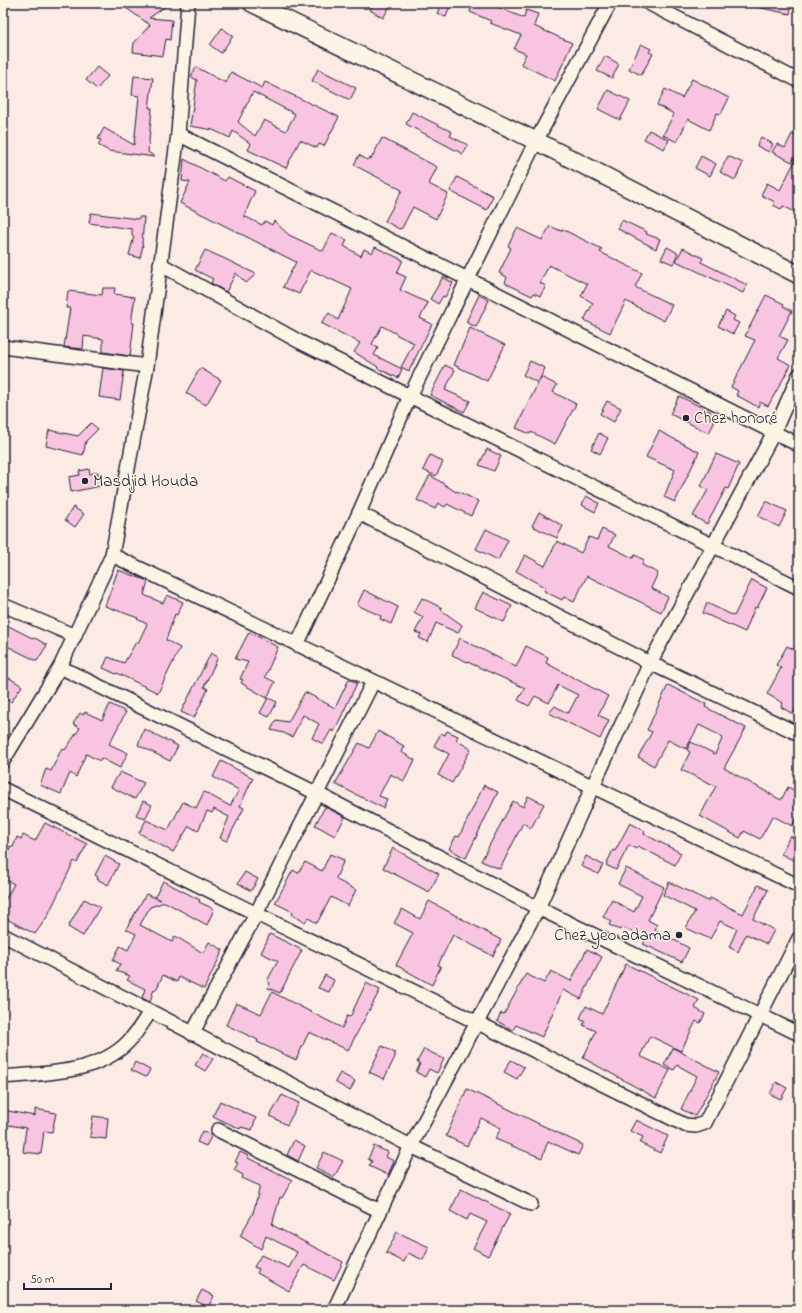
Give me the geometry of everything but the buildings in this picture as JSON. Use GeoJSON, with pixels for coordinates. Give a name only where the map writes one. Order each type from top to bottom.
{"type":"FeatureCollection","features":[{"type":"Feature","properties":{"kind":"street"},"geometry":{"type":"LineString","coordinates":[[3,761],[60,667],[112,554],[147,366],[178,134],[188,3]]}},
{"type":"Feature","properties":{"kind":"street"},"geometry":{"type":"LineString","coordinates":[[252,3],[536,141],[799,275]]}},
{"type":"Feature","properties":{"kind":"street"},"geometry":{"type":"LineString","coordinates":[[297,645],[359,513],[410,396],[536,141],[610,3]]}},
{"type":"Feature","properties":{"kind":"street"},"geometry":{"type":"LineString","coordinates":[[648,3],[799,81]]}},
{"type":"Feature","properties":{"kind":"street"},"geometry":{"type":"LineString","coordinates":[[178,134],[799,445]]}},
{"type":"Feature","properties":{"kind":"street"},"geometry":{"type":"LineString","coordinates":[[160,264],[300,342],[799,588]]}},
{"type":"Feature","properties":{"kind":"street"},"geometry":{"type":"LineString","coordinates":[[3,347],[147,366]]}},
{"type":"Feature","properties":{"kind":"street"},"geometry":{"type":"LineString","coordinates":[[334,1310],[411,1146],[538,908],[650,663],[774,432],[799,375]]}},
{"type":"Feature","properties":{"kind":"street"},"geometry":{"type":"LineString","coordinates":[[359,513],[650,663],[799,734]]}},
{"type":"Feature","properties":{"kind":"street"},"geometry":{"type":"LineString","coordinates":[[112,554],[592,788],[799,886]]}},
{"type":"Feature","properties":{"kind":"street"},"geometry":{"type":"LineString","coordinates":[[3,605],[75,636]]}},
{"type":"Feature","properties":{"kind":"street"},"geometry":{"type":"LineString","coordinates":[[60,667],[316,793],[538,908],[799,1034]]}},
{"type":"Feature","properties":{"kind":"street"},"geometry":{"type":"LineString","coordinates":[[192,1034],[256,914],[373,682]]}},
{"type":"Feature","properties":{"kind":"street"},"geometry":{"type":"LineString","coordinates":[[3,789],[685,1125],[696,1126],[705,1123],[799,938]]}},
{"type":"Feature","properties":{"kind":"street"},"geometry":{"type":"LineString","coordinates":[[3,935],[411,1146],[531,1204]]}},
{"type":"Feature","properties":{"kind":"street"},"geometry":{"type":"LineString","coordinates":[[3,1077],[66,1070],[94,1064],[111,1056],[128,1042],[150,1012]]}},
{"type":"Feature","properties":{"kind":"street"},"geometry":{"type":"LineString","coordinates":[[218,1130],[380,1211]]}},
{"type":"Feature","properties":{"kind":"place","name":"Chez honoré"},"geometry":{"type":"Point","coordinates":[686,418]}},
{"type":"Feature","properties":{"kind":"place","name":"Masdjid Houda"},"geometry":{"type":"Point","coordinates":[85,481]}},
{"type":"Feature","properties":{"kind":"place","name":"Chez yeo adama"},"geometry":{"type":"Point","coordinates":[679,935]}}]}
